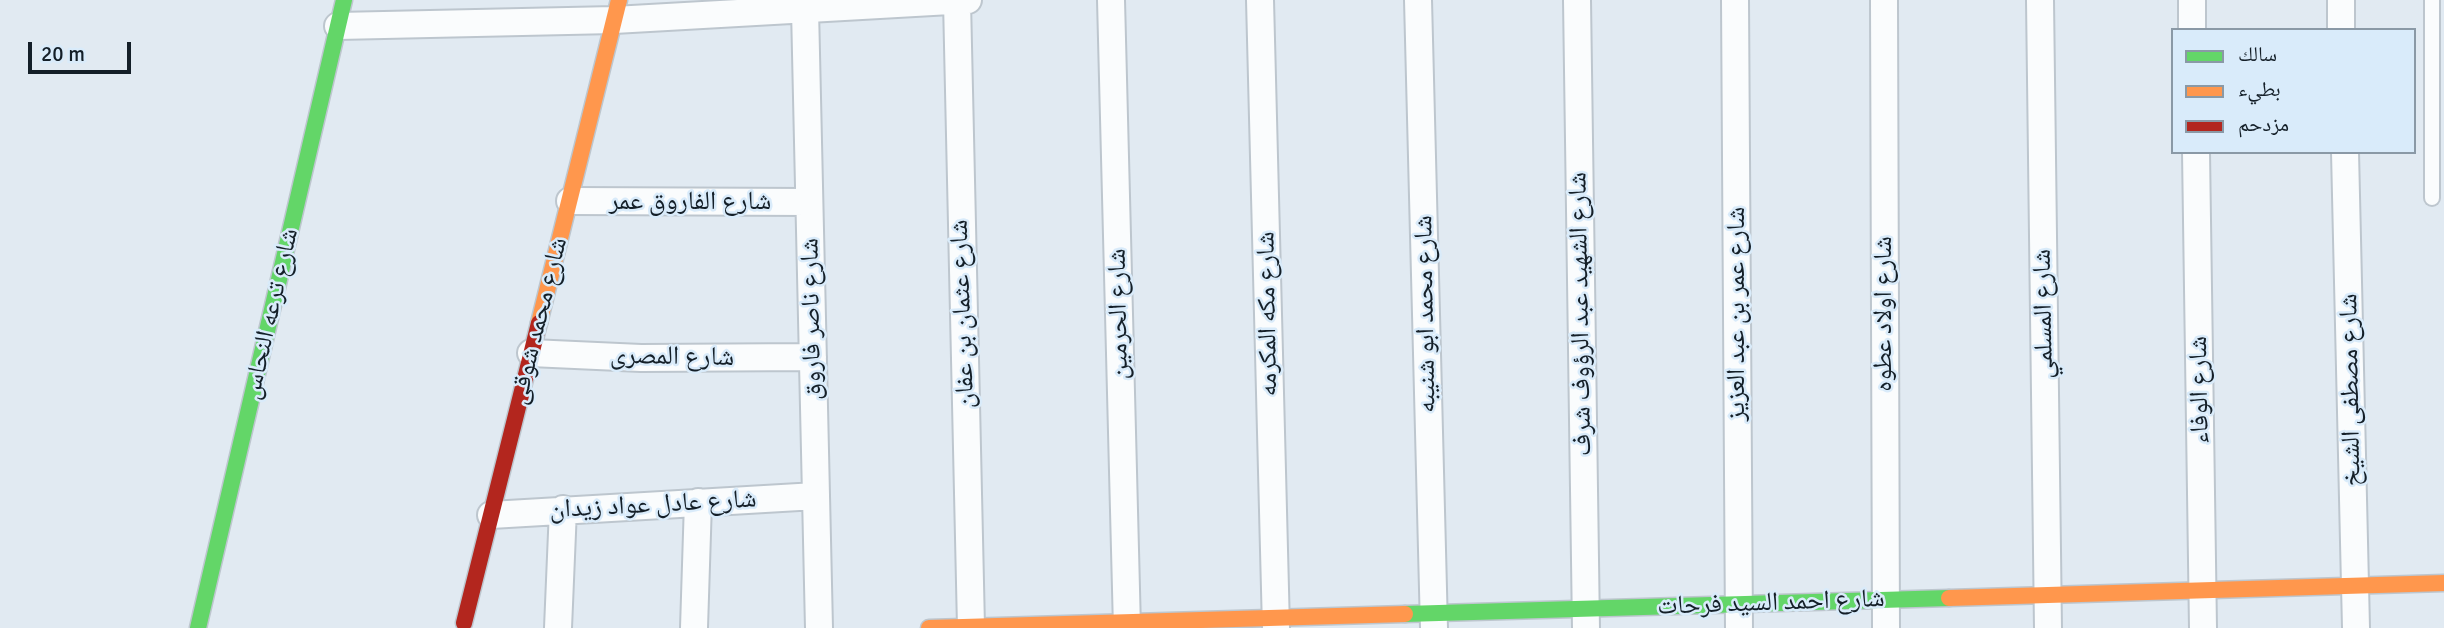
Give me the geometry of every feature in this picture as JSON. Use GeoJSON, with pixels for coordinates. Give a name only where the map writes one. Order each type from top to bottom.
{"type":"FeatureCollection","features":[{"type":"Feature","properties":{"kind":"street","name":"شارع ترعه النحاس"},"geometry":{"type":"LineString","coordinates":[[198,628],[344,0]]}},
{"type":"Feature","properties":{"kind":"street"},"geometry":{"type":"LineString","coordinates":[[338,26],[616,10],[805,9],[968,0]]}},
{"type":"Feature","properties":{"kind":"street","name":"شارع الحرمين"},"geometry":{"type":"LineString","coordinates":[[1111,0],[1127,625]]}},
{"type":"Feature","properties":{"kind":"street","name":"شارع مكه المكرمه"},"geometry":{"type":"LineString","coordinates":[[1260,0],[1275,623]]}},
{"type":"Feature","properties":{"kind":"street","name":"شارع محمد ابو شنيبه"},"geometry":{"type":"LineString","coordinates":[[1418,0],[1433,620]]}},
{"type":"Feature","properties":{"kind":"street","name":"شارع الشهيد عبد الرؤوف شرف"},"geometry":{"type":"LineString","coordinates":[[1577,0],[1586,618]]}},
{"type":"Feature","properties":{"kind":"street","name":"شارع عمر بن عبد العزيز"},"geometry":{"type":"LineString","coordinates":[[1734,0],[1740,616]]}},
{"type":"Feature","properties":{"kind":"street","name":"شارع اولاد عطوه"},"geometry":{"type":"LineString","coordinates":[[1884,0],[1886,628]]}},
{"type":"Feature","properties":{"kind":"street","name":"شارع المسلمي"},"geometry":{"type":"LineString","coordinates":[[2040,0],[2048,628]]}},
{"type":"Feature","properties":{"kind":"street"},"geometry":{"type":"LineString","coordinates":[[2192,0],[2193,28]]}},
{"type":"Feature","properties":{"kind":"street"},"geometry":{"type":"LineString","coordinates":[[2341,0],[2341,28]]}},
{"type":"Feature","properties":{"kind":"street","name":"شارع عثمان بن عفان"},"geometry":{"type":"LineString","coordinates":[[957,1],[971,627]]}},
{"type":"Feature","properties":{"kind":"street","name":"شارع ناصر فاروق"},"geometry":{"type":"LineString","coordinates":[[805,9],[819,628]]}},
{"type":"Feature","properties":{"kind":"street","name":"شارع محمد شوقى"},"geometry":{"type":"LineString","coordinates":[[464,623],[616,10]]}},
{"type":"Feature","properties":{"kind":"street","name":"شارع الوفاء"},"geometry":{"type":"LineString","coordinates":[[2196,154],[2203,628]]}},
{"type":"Feature","properties":{"kind":"street","name":"شارع مصطفى الشيخ"},"geometry":{"type":"LineString","coordinates":[[2344,154],[2357,628]]}},
{"type":"Feature","properties":{"kind":"street","name":"شارع الفاروق عمر"},"geometry":{"type":"LineString","coordinates":[[570,201],[809,202]]}},
{"type":"Feature","properties":{"kind":"street","name":"شارع المصرى"},"geometry":{"type":"LineString","coordinates":[[531,353],[641,358],[813,357]]}},
{"type":"Feature","properties":{"kind":"street","name":"شارع عادل عواد زيدان"},"geometry":{"type":"LineString","coordinates":[[491,515],[816,496]]}},
{"type":"Feature","properties":{"kind":"street"},"geometry":{"type":"LineString","coordinates":[[694,628],[698,502]]}},
{"type":"Feature","properties":{"kind":"street"},"geometry":{"type":"LineString","coordinates":[[558,628],[564,509]]}},
{"type":"Feature","properties":{"kind":"street","name":"شارع احمد السيد فرحات"},"geometry":{"type":"LineString","coordinates":[[929,628],[1740,616],[1885,599],[2444,583]]}},
{"type":"Feature","properties":{"kind":"lane"},"geometry":{"type":"LineString","coordinates":[[2432,0],[2432,198]]}},
{"type":"Feature","properties":{"kind":"traffic: fast"},"geometry":{"type":"LineString","coordinates":[[198,628],[344,0]]}},
{"type":"Feature","properties":{"kind":"traffic: fast"},"geometry":{"type":"LineString","coordinates":[[1405,614],[1949,598]]}},
{"type":"Feature","properties":{"kind":"traffic: slow"},"geometry":{"type":"LineString","coordinates":[[539,323],[619,0]]}},
{"type":"Feature","properties":{"kind":"traffic: slow"},"geometry":{"type":"LineString","coordinates":[[1949,598],[2444,583]]}},
{"type":"Feature","properties":{"kind":"traffic: slow"},"geometry":{"type":"LineString","coordinates":[[929,628],[1405,614]]}},
{"type":"Feature","properties":{"kind":"traffic: jam"},"geometry":{"type":"LineString","coordinates":[[464,623],[539,323]]}}]}
